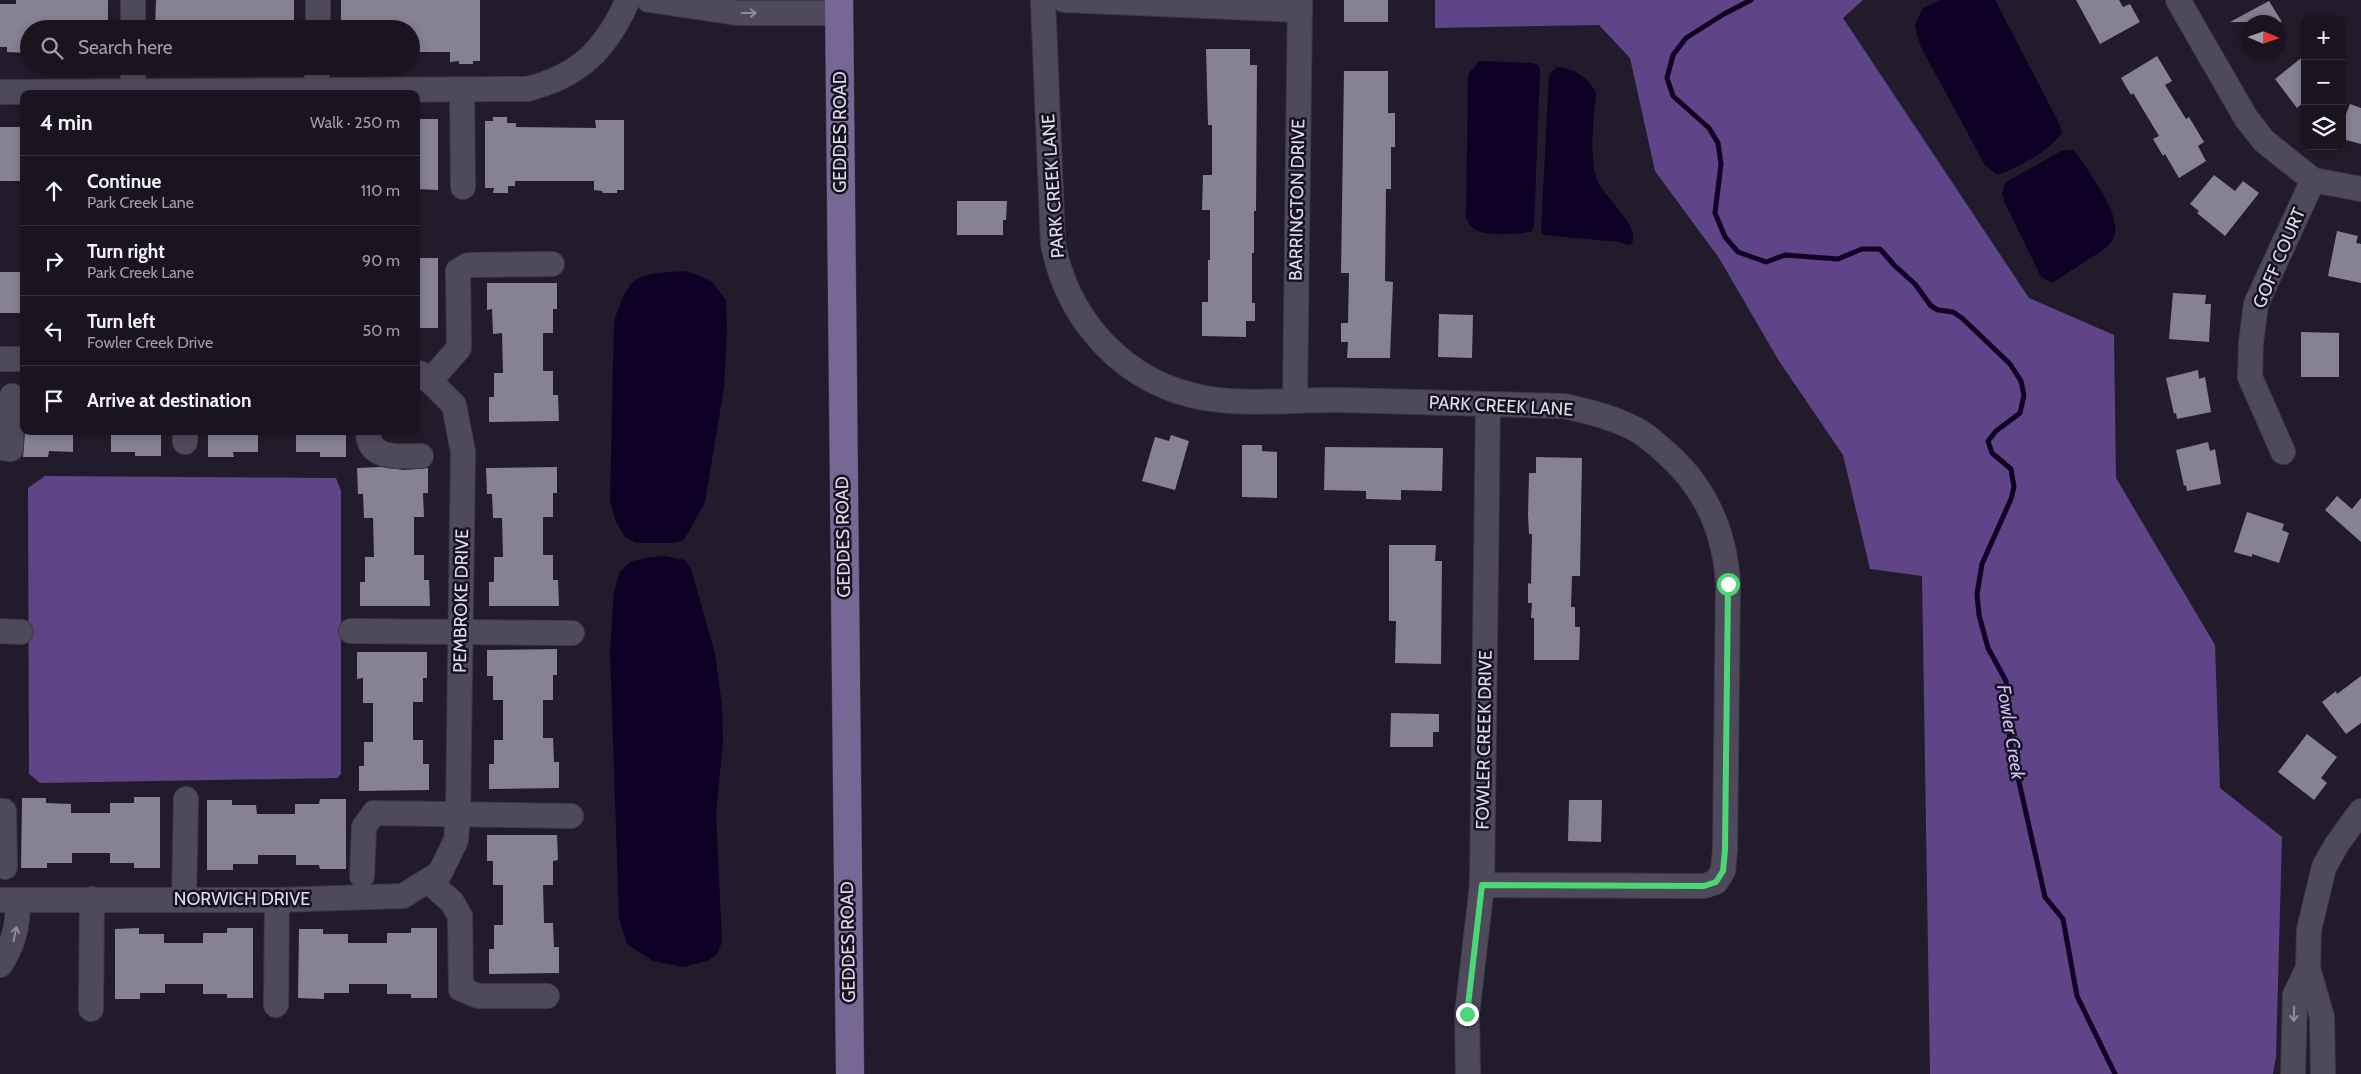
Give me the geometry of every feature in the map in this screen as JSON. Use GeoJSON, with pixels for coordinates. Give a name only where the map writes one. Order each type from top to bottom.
{"type":"FeatureCollection","features":[{"type":"Feature","properties":{"kind":"main road","name":"GEDDES ROAD"},"geometry":{"type":"LineString","coordinates":[[839,7],[850,1074]]}},
{"type":"Feature","properties":{"kind":"street"},"geometry":{"type":"LineString","coordinates":[[133,0],[133,20]]}},
{"type":"Feature","properties":{"kind":"street"},"geometry":{"type":"LineString","coordinates":[[318,0],[318,20]]}},
{"type":"Feature","properties":{"kind":"street"},"geometry":{"type":"LineString","coordinates":[[420,91],[527,90],[556,80],[599,50],[628,0]]}},
{"type":"Feature","properties":{"kind":"street"},"geometry":{"type":"LineString","coordinates":[[649,0],[719,5],[737,13],[839,7]]}},
{"type":"Feature","properties":{"kind":"street","name":"PARK CREEK LANE"},"geometry":{"type":"LineString","coordinates":[[1043,0],[1053,244],[1057,263],[1074,305],[1088,326],[1114,356],[1137,371],[1171,388],[1198,397],[1228,401],[1295,400],[1564,406],[1616,420],[1635,428],[1653,441],[1689,476],[1711,509],[1728,571],[1725,850],[1723,871],[1716,882],[1704,886],[1688,887],[1482,885]]}},
{"type":"Feature","properties":{"kind":"street"},"geometry":{"type":"LineString","coordinates":[[1064,0],[1300,5]]}},
{"type":"Feature","properties":{"kind":"street"},"geometry":{"type":"LineString","coordinates":[[2178,0],[2246,118],[2264,140],[2313,180],[2361,189]]}},
{"type":"Feature","properties":{"kind":"street","name":"BARRINGTON DRIVE"},"geometry":{"type":"LineString","coordinates":[[1295,400],[1300,5]]}},
{"type":"Feature","properties":{"kind":"street"},"geometry":{"type":"LineString","coordinates":[[133,75],[133,90]]}},
{"type":"Feature","properties":{"kind":"street"},"geometry":{"type":"LineString","coordinates":[[317,90],[318,75]]}},
{"type":"Feature","properties":{"kind":"street"},"geometry":{"type":"LineString","coordinates":[[462,91],[463,187]]}},
{"type":"Feature","properties":{"kind":"street"},"geometry":{"type":"LineString","coordinates":[[0,92],[20,92]]}},
{"type":"Feature","properties":{"kind":"street","name":"GOFF COURT"},"geometry":{"type":"LineString","coordinates":[[2283,452],[2250,377],[2256,304],[2313,180]]}},
{"type":"Feature","properties":{"kind":"street"},"geometry":{"type":"LineString","coordinates":[[423,376],[459,348],[458,271],[468,265],[552,264]]}},
{"type":"Feature","properties":{"kind":"street"},"geometry":{"type":"LineString","coordinates":[[0,359],[20,359]]}},
{"type":"Feature","properties":{"kind":"street","name":"PEMBROKE DRIVE"},"geometry":{"type":"LineString","coordinates":[[423,376],[454,405],[463,452],[458,815],[456,840]]}},
{"type":"Feature","properties":{"kind":"street"},"geometry":{"type":"LineString","coordinates":[[0,448],[11,448],[12,396]]}},
{"type":"Feature","properties":{"kind":"street","name":"FOWLER CREEK DRIVE"},"geometry":{"type":"LineString","coordinates":[[1468,1074],[1467,1014],[1482,885],[1488,404]]}},
{"type":"Feature","properties":{"kind":"street"},"geometry":{"type":"LineString","coordinates":[[369,435],[372,447],[379,454],[388,456],[421,456]]}},
{"type":"Feature","properties":{"kind":"street"},"geometry":{"type":"LineString","coordinates":[[352,631],[572,633]]}},
{"type":"Feature","properties":{"kind":"street"},"geometry":{"type":"LineString","coordinates":[[184,899],[186,799]]}},
{"type":"Feature","properties":{"kind":"street"},"geometry":{"type":"LineString","coordinates":[[0,811],[4,811],[5,868]]}},
{"type":"Feature","properties":{"kind":"street"},"geometry":{"type":"LineString","coordinates":[[2323,1074],[2322,1017],[2308,968],[2309,930],[2324,867],[2337,844],[2361,811]]}},
{"type":"Feature","properties":{"kind":"street"},"geometry":{"type":"LineString","coordinates":[[362,876],[364,827],[374,813],[571,816]]}},
{"type":"Feature","properties":{"kind":"street","name":"NORWICH DRIVE"},"geometry":{"type":"LineString","coordinates":[[9,900],[277,900],[403,896],[440,874],[456,840]]}},
{"type":"Feature","properties":{"kind":"street"},"geometry":{"type":"LineString","coordinates":[[428,881],[452,902],[460,916],[461,989],[478,996],[548,996]]}},
{"type":"Feature","properties":{"kind":"street"},"geometry":{"type":"LineString","coordinates":[[91,1009],[92,899]]}},
{"type":"Feature","properties":{"kind":"street"},"geometry":{"type":"LineString","coordinates":[[0,965],[12,946],[18,919],[9,900]]}},
{"type":"Feature","properties":{"kind":"street"},"geometry":{"type":"LineString","coordinates":[[276,1005],[277,900]]}},
{"type":"Feature","properties":{"kind":"street"},"geometry":{"type":"LineString","coordinates":[[2293,1074],[2295,995],[2308,968]]}},
{"type":"Feature","properties":{"kind":"shaded area"},"geometry":{"type":"Polygon","coordinates":[[[1435,0],[1863,0],[1843,18],[2029,298],[2114,335],[2116,478],[2215,645],[2220,788],[2282,837],[2276,1057],[2273,1074],[1930,1074],[1922,576],[1870,569],[1843,455],[1779,361],[1719,258],[1655,171],[1630,58],[1599,25],[1435,28],[1435,0]]]}},
{"type":"Feature","properties":{"kind":"shaded area"},"geometry":{"type":"Polygon","coordinates":[[[1940,0],[1995,0],[2060,125],[2062,133],[2049,147],[2024,163],[1998,175],[1985,165],[1922,49],[1917,35],[1915,25],[1922,9],[1940,0]]]}},
{"type":"Feature","properties":{"kind":"shaded area"},"geometry":{"type":"Polygon","coordinates":[[[1479,61],[1532,63],[1538,65],[1540,70],[1534,226],[1532,231],[1513,234],[1481,232],[1474,229],[1466,218],[1468,79],[1469,73],[1479,61]]]}},
{"type":"Feature","properties":{"kind":"shaded area"},"geometry":{"type":"Polygon","coordinates":[[[1557,67],[1569,69],[1580,74],[1596,93],[1592,138],[1595,173],[1602,189],[1627,221],[1633,237],[1632,244],[1543,235],[1541,231],[1549,74],[1557,67]]]}},
{"type":"Feature","properties":{"kind":"shaded area"},"geometry":{"type":"Polygon","coordinates":[[[2073,150],[2078,155],[2108,202],[2115,222],[2115,234],[2106,248],[2052,283],[2041,277],[2004,201],[2002,192],[2006,182],[2061,151],[2073,150]]]}},
{"type":"Feature","properties":{"kind":"shaded area"},"geometry":{"type":"Polygon","coordinates":[[[684,271],[712,282],[726,300],[727,330],[724,387],[705,502],[684,540],[674,543],[636,543],[625,537],[615,520],[610,501],[614,322],[625,294],[636,280],[654,274],[684,271]]]}},
{"type":"Feature","properties":{"kind":"shaded area"},"geometry":{"type":"Polygon","coordinates":[[[45,476],[336,478],[341,491],[341,774],[337,778],[40,783],[29,774],[28,488],[45,476]]]}},
{"type":"Feature","properties":{"kind":"shaded area"},"geometry":{"type":"Polygon","coordinates":[[[663,556],[685,560],[691,569],[715,654],[722,705],[723,740],[716,815],[722,942],[717,954],[707,961],[683,967],[653,961],[627,944],[619,918],[610,650],[614,591],[620,572],[630,562],[663,556]]]}},
{"type":"Feature","properties":{"kind":"building"},"geometry":{"type":"Polygon","coordinates":[[[16,0],[108,0],[108,20],[20,20],[20,53],[7,52],[7,47],[0,47],[0,4],[16,4],[16,0]]]}},
{"type":"Feature","properties":{"kind":"building"},"geometry":{"type":"Polygon","coordinates":[[[156,0],[294,0],[294,20],[155,20],[156,0]]]}},
{"type":"Feature","properties":{"kind":"building"},"geometry":{"type":"Polygon","coordinates":[[[341,0],[480,0],[480,61],[473,61],[473,64],[459,64],[459,61],[450,62],[450,52],[420,52],[420,20],[341,20],[341,0]]]}},
{"type":"Feature","properties":{"kind":"building"},"geometry":{"type":"Polygon","coordinates":[[[1344,0],[1388,0],[1388,22],[1344,22],[1344,0]]]}},
{"type":"Feature","properties":{"kind":"building"},"geometry":{"type":"Polygon","coordinates":[[[2076,0],[2119,0],[2123,7],[2130,4],[2140,22],[2100,44],[2076,0]]]}},
{"type":"Feature","properties":{"kind":"building"},"geometry":{"type":"Polygon","coordinates":[[[2269,1],[2278,15],[2243,15],[2269,1]]]}},
{"type":"Feature","properties":{"kind":"building"},"geometry":{"type":"Polygon","coordinates":[[[2241,16],[2241,22],[2230,22],[2241,16]]]}},
{"type":"Feature","properties":{"kind":"building"},"geometry":{"type":"Polygon","coordinates":[[[1206,49],[1250,49],[1250,65],[1257,65],[1256,211],[1254,211],[1254,253],[1252,253],[1252,303],[1255,303],[1255,321],[1246,321],[1246,337],[1202,336],[1202,302],[1208,302],[1208,260],[1210,260],[1210,210],[1202,210],[1203,175],[1212,175],[1212,125],[1208,125],[1206,49]]]}},
{"type":"Feature","properties":{"kind":"building"},"geometry":{"type":"Polygon","coordinates":[[[2157,56],[2172,81],[2165,85],[2186,119],[2189,117],[2204,142],[2198,146],[2206,161],[2179,178],[2165,154],[2163,156],[2153,139],[2159,136],[2133,93],[2131,95],[2121,78],[2157,56]]]}},
{"type":"Feature","properties":{"kind":"building"},"geometry":{"type":"Polygon","coordinates":[[[2301,58],[2301,104],[2297,108],[2275,79],[2301,58]]]}},
{"type":"Feature","properties":{"kind":"building"},"geometry":{"type":"Polygon","coordinates":[[[1344,71],[1388,71],[1388,113],[1395,113],[1395,147],[1391,147],[1391,189],[1386,189],[1385,281],[1393,282],[1390,358],[1347,358],[1348,342],[1341,342],[1341,323],[1348,323],[1349,273],[1341,273],[1344,71]]]}},
{"type":"Feature","properties":{"kind":"building"},"geometry":{"type":"Polygon","coordinates":[[[2350,104],[2361,108],[2361,144],[2346,140],[2346,114],[2350,104]]]}},
{"type":"Feature","properties":{"kind":"building"},"geometry":{"type":"Polygon","coordinates":[[[493,117],[507,117],[507,123],[516,123],[516,127],[596,128],[595,120],[624,120],[624,190],[617,190],[617,193],[603,193],[602,191],[594,190],[594,181],[515,181],[515,186],[508,186],[508,193],[493,193],[494,188],[485,188],[485,121],[493,121],[493,117]]]}},
{"type":"Feature","properties":{"kind":"building"},"geometry":{"type":"Polygon","coordinates":[[[420,119],[438,119],[438,190],[420,189],[420,119]]]}},
{"type":"Feature","properties":{"kind":"building"},"geometry":{"type":"Polygon","coordinates":[[[0,127],[20,127],[20,181],[0,181],[0,127]]]}},
{"type":"Feature","properties":{"kind":"building"},"geometry":{"type":"Polygon","coordinates":[[[2214,175],[2235,191],[2243,181],[2259,193],[2225,236],[2197,213],[2199,211],[2190,204],[2214,175]]]}},
{"type":"Feature","properties":{"kind":"building"},"geometry":{"type":"Polygon","coordinates":[[[957,201],[1007,201],[1006,220],[1003,220],[1003,235],[957,235],[957,201]]]}},
{"type":"Feature","properties":{"kind":"building"},"geometry":{"type":"Polygon","coordinates":[[[2337,231],[2358,236],[2356,243],[2361,244],[2361,283],[2328,276],[2337,231]]]}},
{"type":"Feature","properties":{"kind":"building"},"geometry":{"type":"Polygon","coordinates":[[[420,258],[438,258],[438,328],[420,328],[420,258]]]}},
{"type":"Feature","properties":{"kind":"building"},"geometry":{"type":"Polygon","coordinates":[[[0,272],[20,272],[20,313],[0,313],[0,272]]]}},
{"type":"Feature","properties":{"kind":"building"},"geometry":{"type":"Polygon","coordinates":[[[487,283],[557,283],[557,309],[553,309],[553,333],[543,333],[543,371],[553,371],[553,395],[558,395],[559,421],[489,422],[489,397],[494,397],[494,373],[503,373],[502,333],[493,334],[492,309],[487,310],[487,283]]]}},
{"type":"Feature","properties":{"kind":"building"},"geometry":{"type":"Polygon","coordinates":[[[2173,293],[2206,295],[2205,304],[2211,304],[2209,342],[2169,339],[2173,293]]]}},
{"type":"Feature","properties":{"kind":"building"},"geometry":{"type":"Polygon","coordinates":[[[1439,314],[1473,315],[1472,358],[1438,357],[1439,314]]]}},
{"type":"Feature","properties":{"kind":"building"},"geometry":{"type":"Polygon","coordinates":[[[2301,332],[2339,333],[2339,377],[2301,377],[2301,332]]]}},
{"type":"Feature","properties":{"kind":"building"},"geometry":{"type":"Polygon","coordinates":[[[2198,370],[2199,379],[2205,377],[2211,412],[2177,419],[2176,413],[2174,414],[2166,378],[2198,370]]]}},
{"type":"Feature","properties":{"kind":"building"},"geometry":{"type":"Polygon","coordinates":[[[25,435],[73,435],[73,452],[49,451],[48,457],[23,457],[25,435]]]}},
{"type":"Feature","properties":{"kind":"building"},"geometry":{"type":"Polygon","coordinates":[[[111,435],[161,435],[161,456],[135,456],[135,452],[111,452],[111,435]]]}},
{"type":"Feature","properties":{"kind":"building"},"geometry":{"type":"Polygon","coordinates":[[[208,435],[258,435],[258,452],[233,452],[234,457],[208,457],[208,435]]]}},
{"type":"Feature","properties":{"kind":"building"},"geometry":{"type":"Polygon","coordinates":[[[296,435],[346,435],[346,457],[320,457],[320,452],[296,452],[296,435]]]}},
{"type":"Feature","properties":{"kind":"building"},"geometry":{"type":"Polygon","coordinates":[[[1171,435],[1189,441],[1175,490],[1142,481],[1155,437],[1169,441],[1171,435]]]}},
{"type":"Feature","properties":{"kind":"building"},"geometry":{"type":"Polygon","coordinates":[[[2208,442],[2210,451],[2215,449],[2221,484],[2187,491],[2186,485],[2184,486],[2176,450],[2208,442]]]}},
{"type":"Feature","properties":{"kind":"building"},"geometry":{"type":"Polygon","coordinates":[[[1242,445],[1262,445],[1262,451],[1277,452],[1277,498],[1242,497],[1242,445]]]}},
{"type":"Feature","properties":{"kind":"building"},"geometry":{"type":"Polygon","coordinates":[[[1325,447],[1443,448],[1442,491],[1401,490],[1401,500],[1366,499],[1366,491],[1324,490],[1325,447]]]}},
{"type":"Feature","properties":{"kind":"building"},"geometry":{"type":"Polygon","coordinates":[[[1536,457],[1582,458],[1580,576],[1572,576],[1571,607],[1575,607],[1575,627],[1580,627],[1579,660],[1534,660],[1534,618],[1531,618],[1532,603],[1528,603],[1528,583],[1531,584],[1532,534],[1529,534],[1528,515],[1529,473],[1536,473],[1536,457]]]}},
{"type":"Feature","properties":{"kind":"building"},"geometry":{"type":"Polygon","coordinates":[[[381,467],[404,470],[428,468],[428,493],[423,493],[424,517],[414,517],[414,555],[424,555],[424,580],[429,580],[430,606],[360,606],[360,582],[365,582],[365,557],[374,557],[373,518],[364,518],[363,494],[358,494],[357,468],[381,467]]]}},
{"type":"Feature","properties":{"kind":"building"},"geometry":{"type":"Polygon","coordinates":[[[557,467],[557,493],[553,493],[553,517],[543,517],[543,555],[553,555],[553,580],[558,580],[559,606],[489,606],[489,582],[494,582],[494,557],[503,557],[502,518],[493,518],[492,494],[487,494],[486,468],[557,467]]]}},
{"type":"Feature","properties":{"kind":"building"},"geometry":{"type":"Polygon","coordinates":[[[2337,496],[2352,509],[2361,498],[2361,542],[2325,510],[2337,496]]]}},
{"type":"Feature","properties":{"kind":"building"},"geometry":{"type":"Polygon","coordinates":[[[2247,512],[2284,524],[2282,530],[2289,533],[2279,563],[2252,554],[2252,557],[2234,552],[2247,512]]]}},
{"type":"Feature","properties":{"kind":"building"},"geometry":{"type":"Polygon","coordinates":[[[1389,545],[1436,545],[1435,561],[1442,561],[1441,664],[1395,663],[1396,621],[1389,621],[1389,545]]]}},
{"type":"Feature","properties":{"kind":"building"},"geometry":{"type":"Polygon","coordinates":[[[557,649],[557,675],[553,675],[553,700],[543,700],[543,738],[553,738],[554,762],[559,762],[559,788],[489,789],[489,764],[494,764],[494,740],[503,740],[503,700],[493,700],[493,676],[487,676],[487,650],[557,649]]]}},
{"type":"Feature","properties":{"kind":"building"},"geometry":{"type":"Polygon","coordinates":[[[357,652],[427,652],[427,678],[423,678],[423,702],[413,702],[413,740],[423,740],[423,764],[429,764],[429,790],[359,791],[359,766],[364,766],[364,742],[373,742],[373,703],[363,703],[363,678],[357,679],[357,652]]]}},
{"type":"Feature","properties":{"kind":"building"},"geometry":{"type":"Polygon","coordinates":[[[2361,676],[2361,723],[2346,734],[2322,702],[2336,691],[2337,694],[2361,676]]]}},
{"type":"Feature","properties":{"kind":"building"},"geometry":{"type":"Polygon","coordinates":[[[1391,713],[1439,714],[1439,732],[1433,732],[1433,747],[1390,747],[1391,713]]]}},
{"type":"Feature","properties":{"kind":"building"},"geometry":{"type":"Polygon","coordinates":[[[2307,734],[2337,757],[2321,778],[2327,783],[2314,800],[2278,772],[2307,734]]]}},
{"type":"Feature","properties":{"kind":"building"},"geometry":{"type":"Polygon","coordinates":[[[134,797],[160,797],[160,868],[134,868],[134,863],[110,863],[110,853],[72,853],[72,863],[47,863],[47,868],[21,868],[22,798],[46,798],[46,803],[71,804],[71,813],[110,813],[110,803],[134,803],[134,797]]]}},
{"type":"Feature","properties":{"kind":"building"},"geometry":{"type":"Polygon","coordinates":[[[320,799],[346,799],[346,869],[320,869],[319,865],[296,865],[296,855],[258,855],[258,864],[233,864],[233,870],[207,870],[207,800],[232,800],[232,805],[256,805],[257,814],[295,814],[295,804],[319,804],[320,799]]]}},
{"type":"Feature","properties":{"kind":"building"},"geometry":{"type":"Polygon","coordinates":[[[1569,800],[1602,800],[1601,842],[1568,841],[1569,800]]]}},
{"type":"Feature","properties":{"kind":"building"},"geometry":{"type":"Polygon","coordinates":[[[487,835],[557,835],[558,860],[553,861],[553,885],[543,885],[544,923],[553,923],[554,947],[559,947],[559,973],[489,974],[489,949],[494,949],[494,925],[503,925],[503,885],[493,885],[493,861],[487,861],[487,835]]]}},
{"type":"Feature","properties":{"kind":"building"},"geometry":{"type":"Polygon","coordinates":[[[139,928],[139,934],[164,934],[164,943],[203,943],[203,933],[227,933],[227,928],[253,928],[253,998],[227,998],[227,994],[203,994],[203,984],[165,984],[165,993],[140,993],[140,999],[115,999],[115,929],[139,928]]]}},
{"type":"Feature","properties":{"kind":"building"},"geometry":{"type":"Polygon","coordinates":[[[411,928],[437,928],[437,998],[411,998],[411,994],[387,994],[387,984],[349,984],[349,993],[324,993],[324,999],[298,998],[299,929],[323,929],[323,934],[348,934],[348,943],[387,943],[387,933],[411,933],[411,928]]]}},
{"type":"Feature","properties":{"kind":"waterway","name":"Fowler Creek"},"geometry":{"type":"LineString","coordinates":[[1751,0],[1724,14],[1686,38],[1673,55],[1667,78],[1673,96],[1709,128],[1718,143],[1721,164],[1715,213],[1725,237],[1738,252],[1766,262],[1785,255],[1838,259],[1862,249],[1880,249],[1915,284],[1931,306],[1938,310],[1953,312],[1962,318],[2010,364],[2021,381],[2024,395],[2020,413],[1996,431],[1988,441],[1992,453],[2011,469],[2014,487],[2011,499],[1982,564],[1977,594],[1979,615],[1988,648],[2006,681],[2010,742],[2045,897],[2063,919],[2077,996],[2115,1074]]}},
{"type":"Feature","properties":{"kind":"route"},"geometry":{"type":"LineString","coordinates":[[1467,1014],[1482,885],[1688,887],[1704,886],[1716,882],[1723,871],[1726,828],[1728,584]]}}]}
